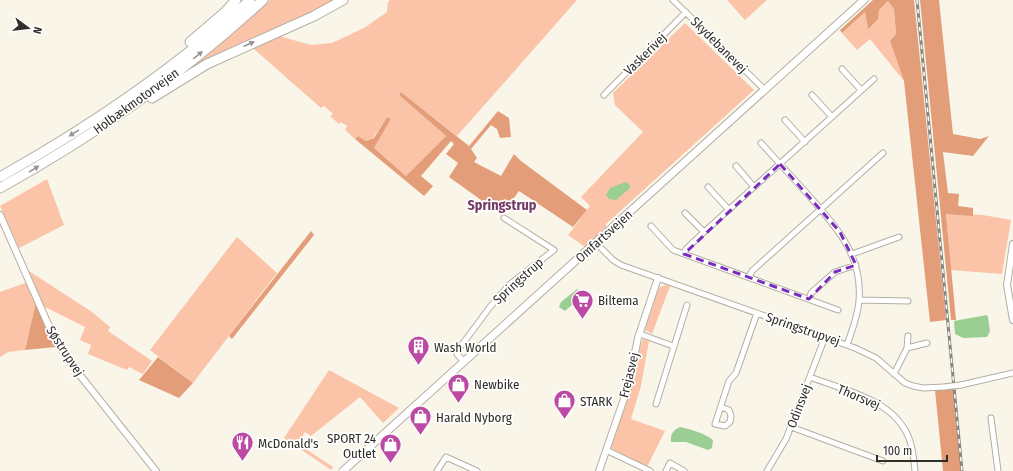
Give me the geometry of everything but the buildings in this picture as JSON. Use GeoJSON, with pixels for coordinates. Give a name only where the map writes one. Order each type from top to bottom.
{"type":"FeatureCollection","features":[{"type":"Feature","properties":{"kind":"highway"},"geometry":{"type":"LineString","coordinates":[[109,110],[204,31],[236,0]]}},
{"type":"Feature","properties":{"kind":"highway","name":"Holbækmotorvejen"},"geometry":{"type":"LineString","coordinates":[[0,176],[109,110],[177,60],[250,0]]}},
{"type":"Feature","properties":{"kind":"highway","name":"Holbækmotorvejen"},"geometry":{"type":"LineString","coordinates":[[0,188],[59,154],[117,116],[184,66],[263,0]]}},
{"type":"Feature","properties":{"kind":"highway"},"geometry":{"type":"LineString","coordinates":[[117,116],[140,106],[207,64],[314,16],[343,0]]}},
{"type":"Feature","properties":{"kind":"main road","name":"Omfartsvejen"},"geometry":{"type":"LineString","coordinates":[[343,471],[864,0]]}},
{"type":"Feature","properties":{"kind":"street","name":"Skydebanevej"},"geometry":{"type":"LineString","coordinates":[[673,0],[765,90]]}},
{"type":"Feature","properties":{"kind":"street","name":"Vaskerivej"},"geometry":{"type":"LineString","coordinates":[[604,95],[686,12]]}},
{"type":"Feature","properties":{"kind":"street"},"geometry":{"type":"LineString","coordinates":[[842,69],[862,90]]}},
{"type":"Feature","properties":{"kind":"street"},"geometry":{"type":"LineString","coordinates":[[684,254],[686,248],[874,78]]}},
{"type":"Feature","properties":{"kind":"street"},"geometry":{"type":"LineString","coordinates":[[812,95],[832,117]]}},
{"type":"Feature","properties":{"kind":"street"},"geometry":{"type":"LineString","coordinates":[[785,120],[805,142]]}},
{"type":"Feature","properties":{"kind":"street"},"geometry":{"type":"LineString","coordinates":[[761,143],[840,232],[852,254],[859,280],[859,300],[855,323],[847,345]]}},
{"type":"Feature","properties":{"kind":"street"},"geometry":{"type":"LineString","coordinates":[[749,278],[752,271],[883,153]]}},
{"type":"Feature","properties":{"kind":"street"},"geometry":{"type":"LineString","coordinates":[[736,166],[754,187]]}},
{"type":"Feature","properties":{"kind":"street"},"geometry":{"type":"LineString","coordinates":[[708,187],[729,210]]}},
{"type":"Feature","properties":{"kind":"street"},"geometry":{"type":"LineString","coordinates":[[685,213],[704,232]]}},
{"type":"Feature","properties":{"kind":"street","name":"Søstrupvej"},"geometry":{"type":"LineString","coordinates":[[0,215],[19,255],[49,329],[60,348],[156,471]]}},
{"type":"Feature","properties":{"kind":"street","name":"Springstrup"},"geometry":{"type":"LineString","coordinates":[[464,362],[457,354],[458,350],[490,306],[513,282],[554,250],[504,218]]}},
{"type":"Feature","properties":{"kind":"street"},"geometry":{"type":"LineString","coordinates":[[651,226],[673,250],[838,310]]}},
{"type":"Feature","properties":{"kind":"street"},"geometry":{"type":"LineString","coordinates":[[852,254],[900,237]]}},
{"type":"Feature","properties":{"kind":"street","name":"Springstrupvej"},"geometry":{"type":"LineString","coordinates":[[596,243],[617,263],[869,354],[905,383],[917,388],[962,385],[1013,373]]}},
{"type":"Feature","properties":{"kind":"street"},"geometry":{"type":"LineString","coordinates":[[1013,244],[1011,270],[1007,292],[1013,320]]}},
{"type":"Feature","properties":{"kind":"street"},"geometry":{"type":"LineString","coordinates":[[808,299],[811,293],[835,272],[856,266]]}},
{"type":"Feature","properties":{"kind":"street","name":"Frejasvej"},"geometry":{"type":"LineString","coordinates":[[599,471],[629,381],[640,334],[658,278]]}},
{"type":"Feature","properties":{"kind":"street"},"geometry":{"type":"LineString","coordinates":[[859,300],[908,301]]}},
{"type":"Feature","properties":{"kind":"street"},"geometry":{"type":"LineString","coordinates":[[656,404],[687,305]]}},
{"type":"Feature","properties":{"kind":"street"},"geometry":{"type":"LineString","coordinates":[[721,407],[729,381],[736,373],[757,313]]}},
{"type":"Feature","properties":{"kind":"street"},"geometry":{"type":"LineString","coordinates":[[640,334],[674,346]]}},
{"type":"Feature","properties":{"kind":"street"},"geometry":{"type":"LineString","coordinates":[[894,374],[907,348],[908,336]]}},
{"type":"Feature","properties":{"kind":"street","name":"Odinsvej"},"geometry":{"type":"LineString","coordinates":[[769,470],[791,427],[825,337]]}},
{"type":"Feature","properties":{"kind":"street"},"geometry":{"type":"LineString","coordinates":[[907,348],[927,343]]}},
{"type":"Feature","properties":{"kind":"street","name":"Thorsvej"},"geometry":{"type":"LineString","coordinates":[[810,377],[871,400],[891,412],[899,421],[908,436],[913,454],[915,471]]}},
{"type":"Feature","properties":{"kind":"street"},"geometry":{"type":"LineString","coordinates":[[991,418],[998,471]]}},
{"type":"Feature","properties":{"kind":"street"},"geometry":{"type":"LineString","coordinates":[[791,427],[883,461]]}},
{"type":"Feature","properties":{"kind":"street"},"geometry":{"type":"LineString","coordinates":[[606,450],[642,469],[650,471]]}},
{"type":"Feature","properties":{"kind":"street"},"geometry":{"type":"LineString","coordinates":[[437,471],[446,457],[477,471]]}},
{"type":"Feature","properties":{"kind":"street"},"geometry":{"type":"LineString","coordinates":[[666,471],[670,463],[684,471]]}},
{"type":"Feature","properties":{"kind":"highlighted area"},"geometry":{"type":"Polygon","coordinates":[[[780,164],[840,232],[856,265],[835,272],[809,299],[684,254],[780,164]]]}},
{"type":"Feature","properties":{"kind":"shaded area"},"geometry":{"type":"Polygon","coordinates":[[[270,0],[339,0],[177,78],[212,51],[270,0]]]}},
{"type":"Feature","properties":{"kind":"shaded area"},"geometry":{"type":"Polygon","coordinates":[[[390,0],[577,0],[457,136],[401,92],[399,95],[446,136],[406,176],[374,148],[391,119],[387,117],[373,138],[366,141],[358,136],[355,139],[345,130],[347,126],[341,122],[339,124],[330,116],[333,114],[324,106],[321,108],[255,50],[253,46],[279,36],[311,45],[332,43],[364,28],[387,12],[388,2],[390,0]]]}},
{"type":"Feature","properties":{"kind":"shaded area"},"geometry":{"type":"Polygon","coordinates":[[[727,0],[767,0],[745,20],[727,0]]]}},
{"type":"Feature","properties":{"kind":"shaded area"},"geometry":{"type":"Polygon","coordinates":[[[873,0],[914,0],[946,320],[930,322],[904,81],[890,41],[896,34],[894,9],[888,1],[879,10],[878,19],[868,29],[865,12],[842,33],[840,30],[873,0]]]}},
{"type":"Feature","properties":{"kind":"shaded area"},"geometry":{"type":"Polygon","coordinates":[[[920,0],[939,0],[953,134],[980,139],[989,136],[973,156],[943,152],[948,193],[959,194],[958,206],[973,208],[973,216],[946,214],[956,320],[951,320],[920,0]]]}},
{"type":"Feature","properties":{"kind":"shaded area"},"geometry":{"type":"Polygon","coordinates":[[[888,1],[894,9],[896,34],[890,41],[904,81],[870,39],[857,50],[842,33],[865,12],[868,28],[879,10],[888,1]]]}},
{"type":"Feature","properties":{"kind":"shaded area"},"geometry":{"type":"Polygon","coordinates":[[[685,23],[754,90],[606,224],[606,228],[585,247],[568,235],[590,206],[581,197],[643,132],[615,105],[613,93],[685,23]]]}},
{"type":"Feature","properties":{"kind":"shaded area"},"geometry":{"type":"Polygon","coordinates":[[[401,92],[469,146],[498,111],[509,118],[511,137],[500,138],[497,129],[491,125],[471,149],[477,158],[474,162],[501,176],[514,154],[521,161],[587,210],[573,227],[519,191],[502,215],[449,177],[458,163],[446,154],[454,144],[451,141],[421,176],[433,186],[424,196],[355,139],[358,136],[366,141],[374,138],[387,117],[391,119],[374,148],[406,176],[446,136],[399,95],[401,92]]]}},
{"type":"Feature","properties":{"kind":"shaded area"},"geometry":{"type":"Polygon","coordinates":[[[47,179],[64,225],[19,248],[0,206],[47,179]]]}},
{"type":"Feature","properties":{"kind":"shaded area"},"geometry":{"type":"Polygon","coordinates":[[[626,182],[630,185],[630,188],[616,200],[609,199],[606,195],[610,188],[626,182]]]}},
{"type":"Feature","properties":{"kind":"shaded area"},"geometry":{"type":"Polygon","coordinates":[[[946,213],[983,215],[1011,220],[1002,274],[951,270],[946,213]]]}},
{"type":"Feature","properties":{"kind":"shaded area"},"geometry":{"type":"Polygon","coordinates":[[[311,231],[314,235],[232,339],[229,336],[311,231]]]}},
{"type":"Feature","properties":{"kind":"shaded area"},"geometry":{"type":"Polygon","coordinates":[[[237,237],[277,273],[193,383],[150,350],[237,237]]]}},
{"type":"Feature","properties":{"kind":"shaded area"},"geometry":{"type":"Polygon","coordinates":[[[29,271],[92,312],[110,327],[108,331],[152,361],[143,374],[129,367],[127,370],[88,354],[91,345],[80,340],[85,327],[43,306],[29,271]]]}},
{"type":"Feature","properties":{"kind":"shaded area"},"geometry":{"type":"Polygon","coordinates":[[[28,282],[36,302],[25,350],[8,352],[0,357],[0,292],[28,282]]]}},
{"type":"Feature","properties":{"kind":"shaded area"},"geometry":{"type":"Polygon","coordinates":[[[666,285],[670,286],[652,334],[645,330],[658,290],[660,287],[666,285]]]}},
{"type":"Feature","properties":{"kind":"shaded area"},"geometry":{"type":"Polygon","coordinates":[[[577,289],[582,292],[582,296],[565,311],[559,307],[561,302],[577,289]]]}},
{"type":"Feature","properties":{"kind":"shaded area"},"geometry":{"type":"Polygon","coordinates":[[[36,302],[56,347],[25,350],[36,302]]]}},
{"type":"Feature","properties":{"kind":"shaded area"},"geometry":{"type":"Polygon","coordinates":[[[987,315],[990,331],[987,337],[963,338],[955,334],[954,321],[987,315]]]}},
{"type":"Feature","properties":{"kind":"shaded area"},"geometry":{"type":"Polygon","coordinates":[[[643,339],[649,341],[641,386],[631,419],[665,431],[647,467],[611,448],[632,385],[638,353],[643,339]]]}},
{"type":"Feature","properties":{"kind":"shaded area"},"geometry":{"type":"Polygon","coordinates":[[[158,357],[193,383],[179,398],[139,380],[158,357]]]}},
{"type":"Feature","properties":{"kind":"shaded area"},"geometry":{"type":"Polygon","coordinates":[[[329,370],[399,408],[383,423],[360,397],[311,436],[305,432],[298,444],[333,467],[331,470],[284,438],[329,370]]]}},
{"type":"Feature","properties":{"kind":"shaded area"},"geometry":{"type":"Polygon","coordinates":[[[953,388],[961,471],[943,471],[935,390],[953,388]]]}},
{"type":"Feature","properties":{"kind":"shaded area"},"geometry":{"type":"Polygon","coordinates":[[[681,427],[706,435],[713,440],[712,448],[708,450],[686,442],[671,442],[673,432],[681,427]]]}},
{"type":"Feature","properties":{"kind":"railway"},"geometry":{"type":"LineString","coordinates":[[917,0],[962,471]]}},
{"type":"Feature","properties":{"kind":"place","name":"Biltema"},"geometry":{"type":"Point","coordinates":[582,320]}},
{"type":"Feature","properties":{"kind":"place","name":"Wash World"},"geometry":{"type":"Point","coordinates":[418,366]}},
{"type":"Feature","properties":{"kind":"place","name":"Newbike"},"geometry":{"type":"Point","coordinates":[459,404]}},
{"type":"Feature","properties":{"kind":"place","name":"STARK"},"geometry":{"type":"Point","coordinates":[564,420]}},
{"type":"Feature","properties":{"kind":"place","name":"Harald Nyborg"},"geometry":{"type":"Point","coordinates":[421,436]}},
{"type":"Feature","properties":{"kind":"place","name":"McDonald's"},"geometry":{"type":"Point","coordinates":[243,462]}},
{"type":"Feature","properties":{"kind":"place","name":"SPORT 24 Outlet"},"geometry":{"type":"Point","coordinates":[391,464]}},
{"type":"Feature","properties":{"kind":"district","name":"Springstrup"},"geometry":{"type":"Point","coordinates":[502,205]}}]}
